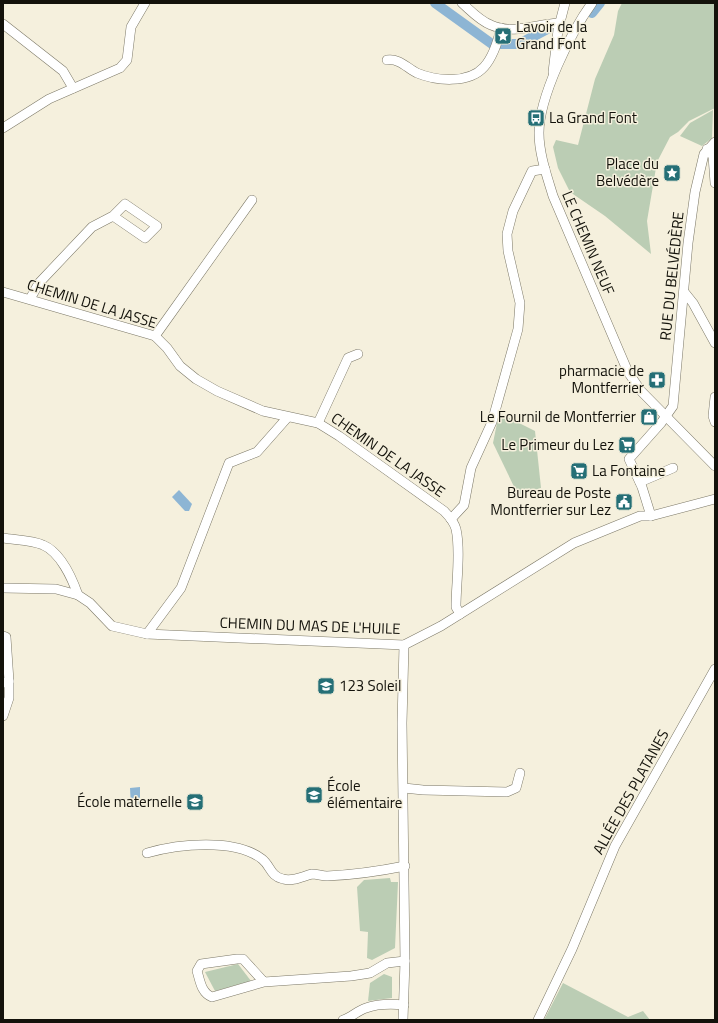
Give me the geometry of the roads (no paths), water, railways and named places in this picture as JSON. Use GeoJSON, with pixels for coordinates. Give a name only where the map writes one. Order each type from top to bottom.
{"type":"FeatureCollection","features":[{"type":"Feature","properties":{"kind":"street"},"geometry":{"type":"LineString","coordinates":[[3,128],[49,99],[114,72],[124,64],[128,55],[131,27],[145,3]]}},
{"type":"Feature","properties":{"kind":"street"},"geometry":{"type":"LineString","coordinates":[[462,3],[486,22],[501,28],[515,29],[543,24],[559,24]]}},
{"type":"Feature","properties":{"kind":"street"},"geometry":{"type":"LineString","coordinates":[[552,79],[559,24],[565,3]]}},
{"type":"Feature","properties":{"kind":"street","name":"LE CHEMIN NEUF"},"geometry":{"type":"LineString","coordinates":[[592,3],[578,24],[552,79],[541,116],[539,133],[545,169],[553,196],[627,369],[641,391],[715,466]]}},
{"type":"Feature","properties":{"kind":"street"},"geometry":{"type":"LineString","coordinates":[[3,24],[63,71],[73,88]]}},
{"type":"Feature","properties":{"kind":"street"},"geometry":{"type":"LineString","coordinates":[[387,60],[398,61],[419,73],[432,77],[451,79],[470,76],[477,73],[485,66],[496,45],[501,28]]}},
{"type":"Feature","properties":{"kind":"street","name":"RUE DU BELVÉDÈRE"},"geometry":{"type":"LineString","coordinates":[[640,482],[629,459],[666,417],[674,400],[685,293],[688,243],[695,192],[702,161],[707,149],[715,142]]}},
{"type":"Feature","properties":{"kind":"street"},"geometry":{"type":"LineString","coordinates":[[707,149],[713,156],[715,183]]}},
{"type":"Feature","properties":{"kind":"street"},"geometry":{"type":"LineString","coordinates":[[460,614],[456,606],[456,527],[451,519],[464,505],[471,468],[492,422],[518,329],[520,303],[507,234],[513,210],[532,171],[545,169]]}},
{"type":"Feature","properties":{"kind":"street"},"geometry":{"type":"LineString","coordinates":[[155,336],[252,200]]}},
{"type":"Feature","properties":{"kind":"street"},"geometry":{"type":"LineString","coordinates":[[30,299],[39,283],[92,227],[112,216]]}},
{"type":"Feature","properties":{"kind":"street","name":"CHEMIN DE LA JASSE"},"geometry":{"type":"LineString","coordinates":[[3,292],[155,336],[167,348],[180,366],[196,379],[217,391],[263,411],[287,418],[318,424],[339,436],[444,511],[451,519]]}},
{"type":"Feature","properties":{"kind":"street"},"geometry":{"type":"LineString","coordinates":[[685,293],[693,303],[715,343]]}},
{"type":"Feature","properties":{"kind":"street"},"geometry":{"type":"LineString","coordinates":[[318,424],[348,358],[358,354]]}},
{"type":"Feature","properties":{"kind":"street"},"geometry":{"type":"LineString","coordinates":[[715,397],[713,416],[715,422]]}},
{"type":"Feature","properties":{"kind":"street"},"geometry":{"type":"LineString","coordinates":[[147,634],[181,588],[229,463],[257,452],[287,418]]}},
{"type":"Feature","properties":{"kind":"street"},"geometry":{"type":"LineString","coordinates":[[651,516],[640,482],[673,468]]}},
{"type":"Feature","properties":{"kind":"street","name":"CHEMIN DU MAS DE L'HUILE"},"geometry":{"type":"LineString","coordinates":[[78,594],[112,626],[147,634],[404,645],[441,626],[574,543],[640,516],[651,516],[715,499]]}},
{"type":"Feature","properties":{"kind":"street"},"geometry":{"type":"LineString","coordinates":[[3,538],[43,544],[53,552],[70,574],[78,594]]}},
{"type":"Feature","properties":{"kind":"street"},"geometry":{"type":"LineString","coordinates":[[3,588],[56,589],[78,594]]}},
{"type":"Feature","properties":{"kind":"street"},"geometry":{"type":"LineString","coordinates":[[3,636],[6,637],[6,682],[9,698],[3,716]]}},
{"type":"Feature","properties":{"kind":"street"},"geometry":{"type":"LineString","coordinates":[[403,1020],[406,961],[406,866],[402,723],[404,645]]}},
{"type":"Feature","properties":{"kind":"street","name":"ALLÉE DES PLATANES"},"geometry":{"type":"LineString","coordinates":[[538,1020],[572,949],[615,846],[715,669]]}},
{"type":"Feature","properties":{"kind":"street"},"geometry":{"type":"LineString","coordinates":[[404,788],[423,790],[507,792],[516,788],[520,773]]}},
{"type":"Feature","properties":{"kind":"street"},"geometry":{"type":"LineString","coordinates":[[147,853],[163,848],[232,846],[262,859],[270,872],[277,878],[285,880],[313,874],[326,876],[372,872],[406,866]]}},
{"type":"Feature","properties":{"kind":"street"},"geometry":{"type":"LineString","coordinates":[[264,982],[243,959],[201,964],[197,970],[202,987],[207,995],[212,997],[264,982],[351,976],[370,972],[387,963],[406,961]]}},
{"type":"Feature","properties":{"kind":"street"},"geometry":{"type":"LineString","coordinates":[[343,1020],[350,1018],[366,1008],[394,1004],[404,1005]]}},
{"type":"Feature","properties":{"kind":"water"},"geometry":{"type":"Polygon","coordinates":[[[179,490],[192,504],[189,511],[185,511],[172,497],[179,490]]]}},
{"type":"Feature","properties":{"kind":"water"},"geometry":{"type":"Polygon","coordinates":[[[140,787],[140,806],[131,807],[130,788],[140,787]]]}},
{"type":"Feature","properties":{"kind":"waterway"},"geometry":{"type":"LineString","coordinates":[[435,3],[492,44],[519,44],[551,27]]}},
{"type":"Feature","properties":{"kind":"waterway"},"geometry":{"type":"LineString","coordinates":[[592,13],[600,3]]}},
{"type":"Feature","properties":{"kind":"place","name":"Lavoir de la Grand Font"},"geometry":{"type":"Point","coordinates":[503,36]}},
{"type":"Feature","properties":{"kind":"place","name":"La Grand Font"},"geometry":{"type":"Point","coordinates":[536,118]}},
{"type":"Feature","properties":{"kind":"place","name":"Place du Belvédère"},"geometry":{"type":"Point","coordinates":[672,173]}},
{"type":"Feature","properties":{"kind":"place","name":"pharmacie de Montferrier"},"geometry":{"type":"Point","coordinates":[657,380]}},
{"type":"Feature","properties":{"kind":"place","name":"Le Fournil de Montferrier"},"geometry":{"type":"Point","coordinates":[649,417]}},
{"type":"Feature","properties":{"kind":"place","name":"Le Primeur du Lez"},"geometry":{"type":"Point","coordinates":[627,445]}},
{"type":"Feature","properties":{"kind":"place","name":"La Fontaine"},"geometry":{"type":"Point","coordinates":[579,471]}},
{"type":"Feature","properties":{"kind":"place","name":"Bureau de Poste Montferrier sur Lez"},"geometry":{"type":"Point","coordinates":[624,502]}},
{"type":"Feature","properties":{"kind":"place","name":"123 Soleil"},"geometry":{"type":"Point","coordinates":[326,686]}},
{"type":"Feature","properties":{"kind":"place","name":"École élémentaire"},"geometry":{"type":"Point","coordinates":[314,795]}},
{"type":"Feature","properties":{"kind":"place","name":"École maternelle"},"geometry":{"type":"Point","coordinates":[195,802]}}]}
